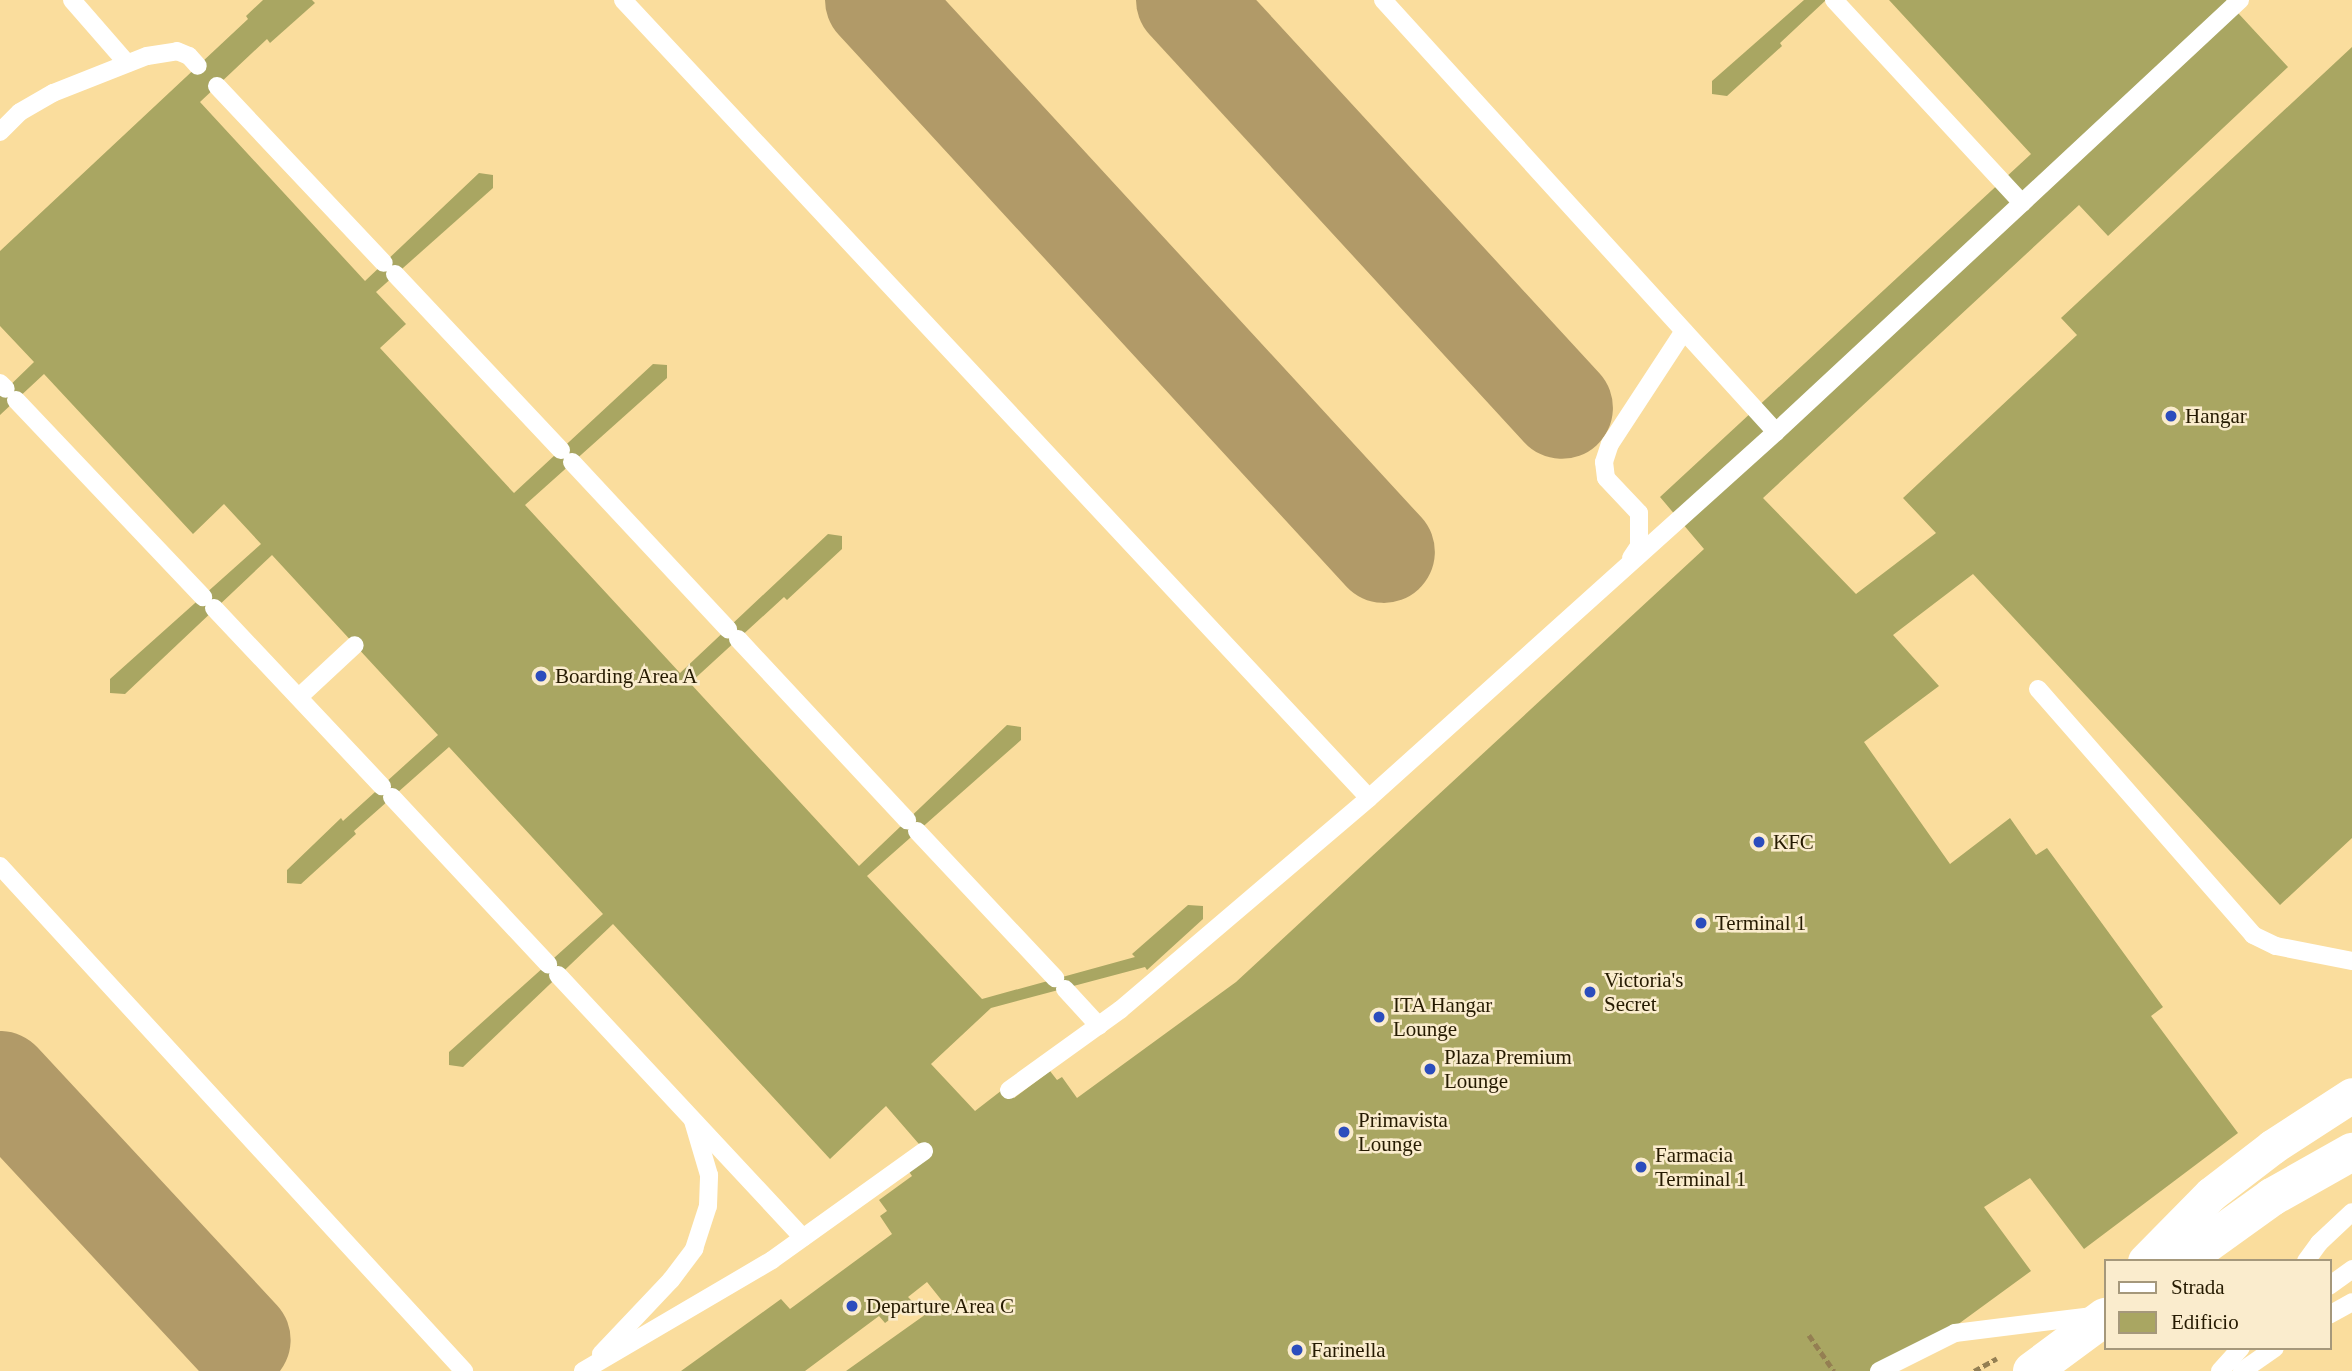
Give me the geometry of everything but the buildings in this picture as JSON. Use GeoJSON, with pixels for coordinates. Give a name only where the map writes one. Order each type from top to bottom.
{"type":"FeatureCollection","features":[{"type":"Feature","properties":{"kind":"main road"},"geometry":{"type":"LineString","coordinates":[[2186,1259],[2272,1197],[2352,1152]]}},
{"type":"Feature","properties":{"kind":"main road"},"geometry":{"type":"LineString","coordinates":[[2032,1371],[2104,1317]]}},
{"type":"Feature","properties":{"kind":"street"},"geometry":{"type":"LineString","coordinates":[[2147,1259],[2211,1194],[2272,1147],[2352,1095]]}},
{"type":"Feature","properties":{"kind":"lane"},"geometry":{"type":"LineString","coordinates":[[72,0],[127,63]]}},
{"type":"Feature","properties":{"kind":"lane"},"geometry":{"type":"LineString","coordinates":[[623,0],[1368,798]]}},
{"type":"Feature","properties":{"kind":"lane"},"geometry":{"type":"LineString","coordinates":[[1383,0],[1776,432]]}},
{"type":"Feature","properties":{"kind":"lane"},"geometry":{"type":"LineString","coordinates":[[1834,0],[2022,203]]}},
{"type":"Feature","properties":{"kind":"lane"},"geometry":{"type":"LineString","coordinates":[[1009,1090],[1099,1026],[1368,798],[1776,432],[2240,0]]}},
{"type":"Feature","properties":{"kind":"lane"},"geometry":{"type":"LineString","coordinates":[[0,132],[20,112],[53,93],[163,51],[177,51],[189,56],[198,66]]}},
{"type":"Feature","properties":{"kind":"lane"},"geometry":{"type":"LineString","coordinates":[[217,86],[1099,1026]]}},
{"type":"Feature","properties":{"kind":"lane"},"geometry":{"type":"LineString","coordinates":[[1623,572],[1639,546],[1639,513],[1606,478],[1604,462],[1610,444],[1684,331]]}},
{"type":"Feature","properties":{"kind":"lane"},"geometry":{"type":"LineString","coordinates":[[7,391],[299,697],[803,1238]]}},
{"type":"Feature","properties":{"kind":"lane"},"geometry":{"type":"LineString","coordinates":[[299,697],[355,645]]}},
{"type":"Feature","properties":{"kind":"lane"},"geometry":{"type":"LineString","coordinates":[[2038,689],[2253,935],[2276,946],[2352,961]]}},
{"type":"Feature","properties":{"kind":"lane"},"geometry":{"type":"LineString","coordinates":[[0,866],[464,1371]]}},
{"type":"Feature","properties":{"kind":"lane"},"geometry":{"type":"LineString","coordinates":[[586,1369],[671,1280],[694,1249],[708,1206],[709,1175],[692,1118]]}},
{"type":"Feature","properties":{"kind":"lane"},"geometry":{"type":"LineString","coordinates":[[586,1369],[772,1260],[924,1151]]}},
{"type":"Feature","properties":{"kind":"lane"},"geometry":{"type":"LineString","coordinates":[[2307,1259],[2319,1243],[2352,1212]]}},
{"type":"Feature","properties":{"kind":"lane"},"geometry":{"type":"LineString","coordinates":[[2331,1285],[2352,1269]]}},
{"type":"Feature","properties":{"kind":"lane"},"geometry":{"type":"LineString","coordinates":[[2331,1314],[2352,1302]]}},
{"type":"Feature","properties":{"kind":"lane"},"geometry":{"type":"LineString","coordinates":[[1879,1371],[1955,1333],[2104,1316]]}},
{"type":"Feature","properties":{"kind":"lane"},"geometry":{"type":"LineString","coordinates":[[2220,1371],[2239,1350]]}},
{"type":"Feature","properties":{"kind":"lane"},"geometry":{"type":"LineString","coordinates":[[2232,1371],[2254,1350]]}},
{"type":"Feature","properties":{"kind":"lane"},"geometry":{"type":"LineString","coordinates":[[2242,1371],[2273,1350]]}},
{"type":"Feature","properties":{"kind":"path"},"geometry":{"type":"LineString","coordinates":[[1809,1335],[1834,1371]]}},
{"type":"Feature","properties":{"kind":"taxiway"},"geometry":{"type":"LineString","coordinates":[[876,0],[1384,552]]}},
{"type":"Feature","properties":{"kind":"taxiway"},"geometry":{"type":"LineString","coordinates":[[1187,0],[1562,408]]}},
{"type":"Feature","properties":{"kind":"taxiway"},"geometry":{"type":"LineString","coordinates":[[0,1082],[240,1340]]}},
{"type":"Feature","properties":{"kind":"place","name":"Hangar"},"geometry":{"type":"Point","coordinates":[2171,416]}},
{"type":"Feature","properties":{"kind":"place","name":"Boarding Area A"},"geometry":{"type":"Point","coordinates":[541,676]}},
{"type":"Feature","properties":{"kind":"place","name":"KFC"},"geometry":{"type":"Point","coordinates":[1759,842]}},
{"type":"Feature","properties":{"kind":"place","name":"Terminal 1"},"geometry":{"type":"Point","coordinates":[1701,923]}},
{"type":"Feature","properties":{"kind":"place","name":"Victoria's Secret"},"geometry":{"type":"Point","coordinates":[1590,992]}},
{"type":"Feature","properties":{"kind":"place","name":"ITA Hangar Lounge"},"geometry":{"type":"Point","coordinates":[1379,1017]}},
{"type":"Feature","properties":{"kind":"place","name":"Plaza Premium Lounge"},"geometry":{"type":"Point","coordinates":[1430,1069]}},
{"type":"Feature","properties":{"kind":"place","name":"Primavista Lounge"},"geometry":{"type":"Point","coordinates":[1344,1132]}},
{"type":"Feature","properties":{"kind":"place","name":"Farmacia Terminal 1"},"geometry":{"type":"Point","coordinates":[1641,1167]}},
{"type":"Feature","properties":{"kind":"place","name":"Departure Area C"},"geometry":{"type":"Point","coordinates":[852,1306]}},
{"type":"Feature","properties":{"kind":"place","name":"Farinella"},"geometry":{"type":"Point","coordinates":[1297,1350]}}]}
